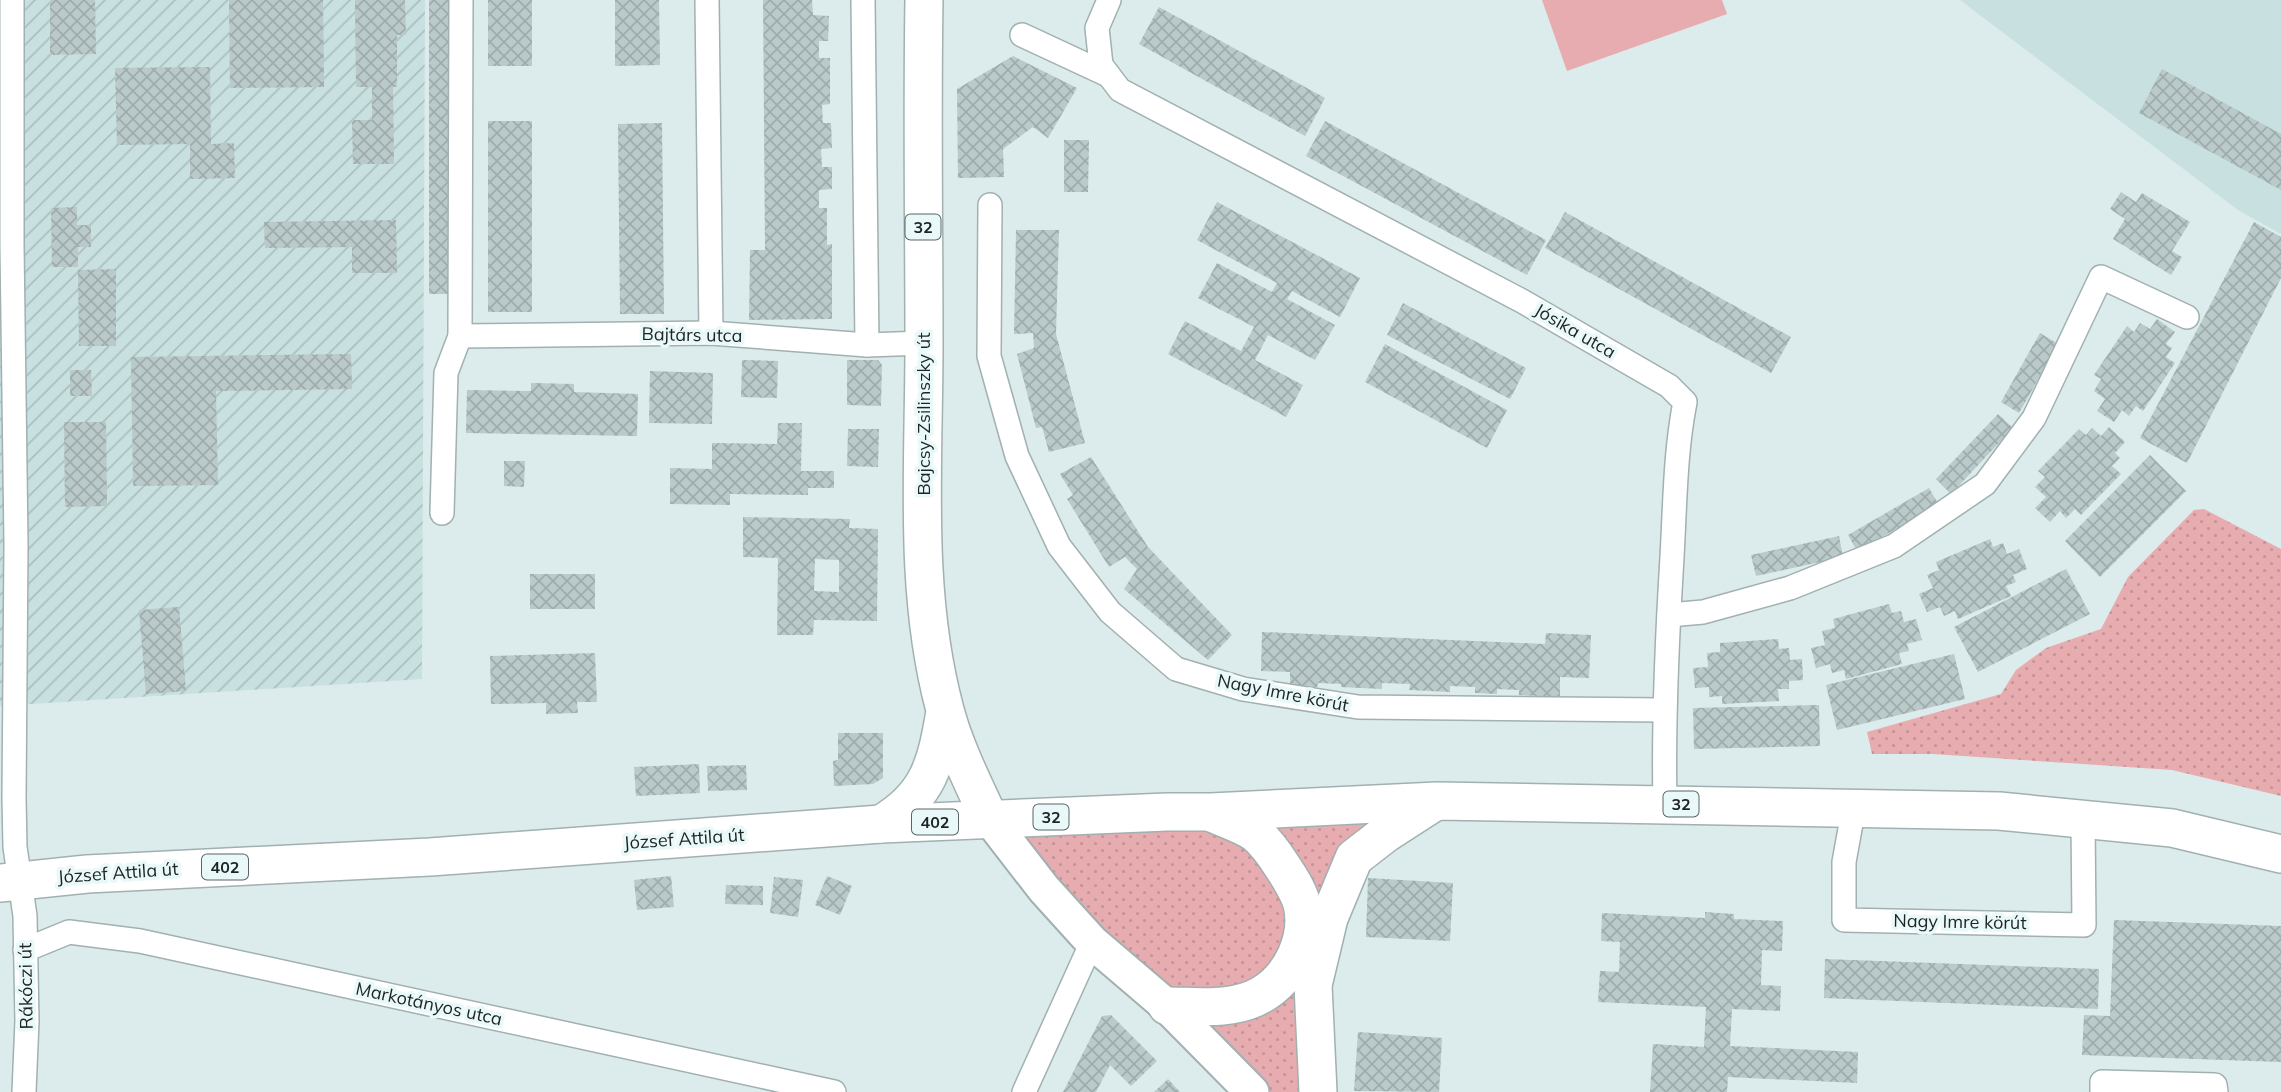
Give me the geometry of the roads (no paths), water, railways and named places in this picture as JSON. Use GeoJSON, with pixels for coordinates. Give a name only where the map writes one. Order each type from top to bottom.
{"type":"FeatureCollection","features":[{"type":"Feature","properties":{"kind":"main road","name":"Bajcsy-Zsilinszky út"},"geometry":{"type":"LineString","coordinates":[[924,0],[923,515],[926,604],[932,650],[945,711],[961,757],[989,818]]}},
{"type":"Feature","properties":{"kind":"main road"},"geometry":{"type":"LineString","coordinates":[[881,824],[901,812],[924,785],[937,756],[945,711]]}},
{"type":"Feature","properties":{"kind":"main road"},"geometry":{"type":"LineString","coordinates":[[1318,1092],[1313,985],[1329,918],[1354,858],[1385,834],[1437,801]]}},
{"type":"Feature","properties":{"kind":"main road","name":"32"},"geometry":{"type":"LineString","coordinates":[[989,818],[1211,812],[1437,801],[1999,811],[2172,828],[2281,854]]}},
{"type":"Feature","properties":{"kind":"main road"},"geometry":{"type":"LineString","coordinates":[[1167,1006],[1230,1006],[1260,996],[1281,981],[1299,950],[1304,923],[1302,903],[1293,883],[1273,852],[1255,833],[1211,812]]}},
{"type":"Feature","properties":{"kind":"main road","name":"József Attila út"},"geometry":{"type":"LineString","coordinates":[[10,882],[87,874],[430,857],[989,818]]}},
{"type":"Feature","properties":{"kind":"street","name":"Rákóczi út"},"geometry":{"type":"LineString","coordinates":[[12,0],[16,544],[15,847],[10,882],[25,916],[27,1021],[24,1092]]}},
{"type":"Feature","properties":{"kind":"street"},"geometry":{"type":"LineString","coordinates":[[442,513],[446,373],[460,336],[461,0]]}},
{"type":"Feature","properties":{"kind":"street"},"geometry":{"type":"LineString","coordinates":[[707,0],[711,333]]}},
{"type":"Feature","properties":{"kind":"street"},"geometry":{"type":"LineString","coordinates":[[863,0],[867,345]]}},
{"type":"Feature","properties":{"kind":"street"},"geometry":{"type":"LineString","coordinates":[[1104,70],[1097,28],[1110,0]]}},
{"type":"Feature","properties":{"kind":"street","name":"Jósika utca"},"geometry":{"type":"LineString","coordinates":[[1022,35],[1104,70],[1120,90],[1522,300],[1669,386],[1685,402],[1679,434],[1664,710],[1665,804]]}},
{"type":"Feature","properties":{"kind":"street","name":"Nagy Imre körút"},"geometry":{"type":"LineString","coordinates":[[990,205],[989,356],[1017,456],[1059,546],[1110,612],[1176,669],[1243,689],[1358,707],[1664,710]]}},
{"type":"Feature","properties":{"kind":"street"},"geometry":{"type":"LineString","coordinates":[[1669,615],[1703,612],[1790,588],[1894,546],[1985,484],[2034,418],[2101,277],[2187,317]]}},
{"type":"Feature","properties":{"kind":"street","name":"Bajtárs utca"},"geometry":{"type":"LineString","coordinates":[[460,336],[711,333],[867,345],[924,343]]}},
{"type":"Feature","properties":{"kind":"street","name":"Nagy Imre körút"},"geometry":{"type":"LineString","coordinates":[[1854,807],[1844,862],[1844,920],[2084,925],[2083,820]]}},
{"type":"Feature","properties":{"kind":"street"},"geometry":{"type":"LineString","coordinates":[[989,818],[1044,889],[1093,942],[1167,1006],[1252,1092]]}},
{"type":"Feature","properties":{"kind":"street","name":"Markotányos utca"},"geometry":{"type":"LineString","coordinates":[[25,950],[69,932],[140,942],[834,1092]]}},
{"type":"Feature","properties":{"kind":"street"},"geometry":{"type":"LineString","coordinates":[[1024,1092],[1093,942]]}},
{"type":"Feature","properties":{"kind":"street"},"geometry":{"type":"LineString","coordinates":[[2102,1092],[2102,1082],[2216,1085],[2216,1092]]}}]}
